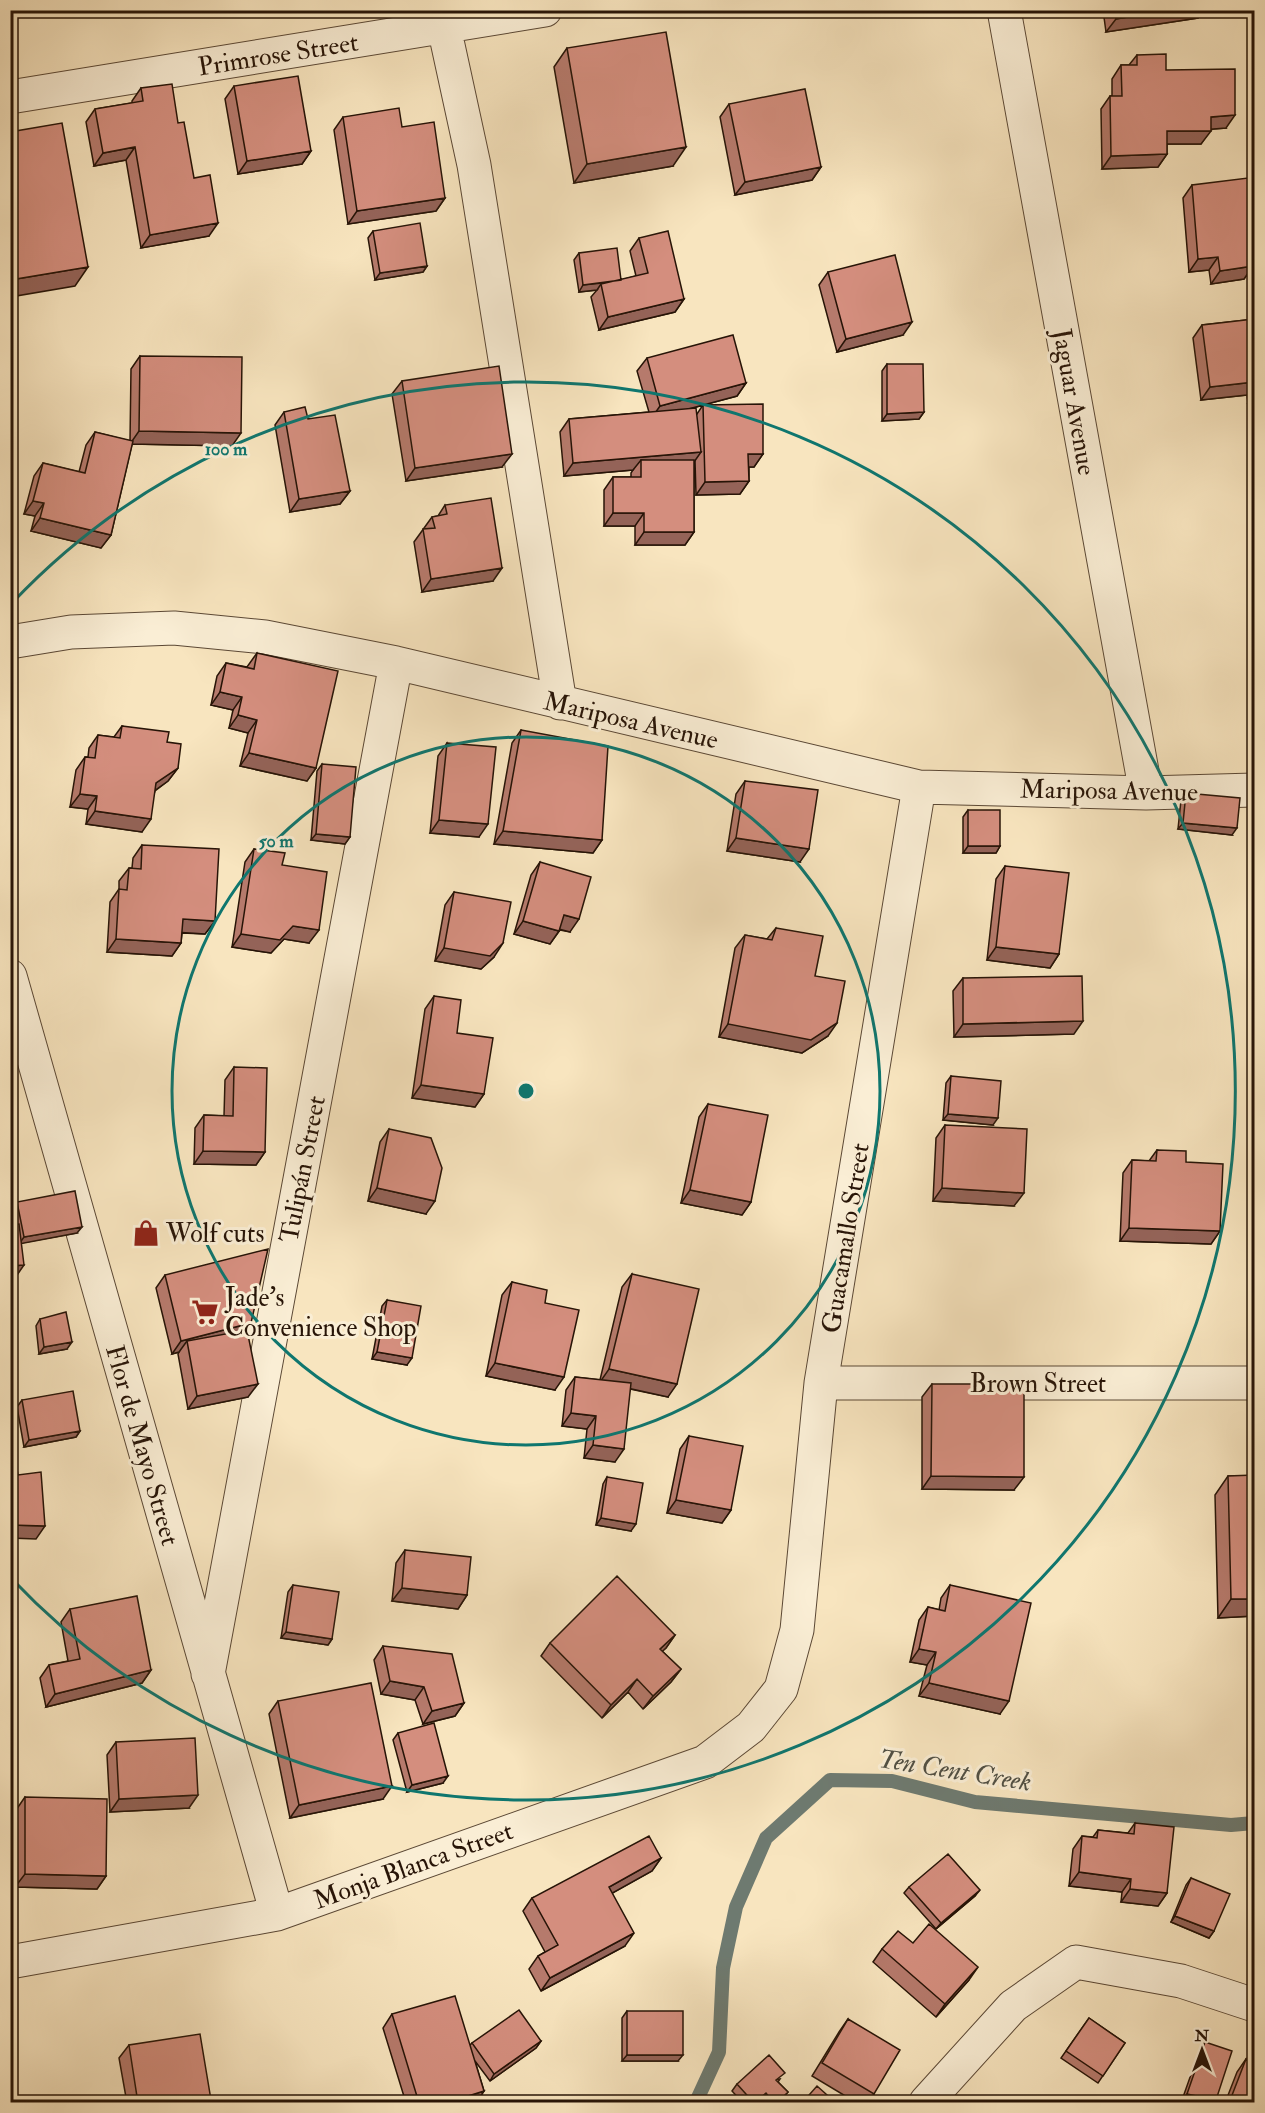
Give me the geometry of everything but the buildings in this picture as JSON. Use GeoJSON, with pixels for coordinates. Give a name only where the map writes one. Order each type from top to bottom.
{"type":"FeatureCollection","features":[{"type":"Feature","properties":{"kind":"street","name":"Primrose Street"},"geometry":{"type":"LineString","coordinates":[[10,97],[545,10]]}},
{"type":"Feature","properties":{"kind":"street","name":"Jaguar Avenue"},"geometry":{"type":"LineString","coordinates":[[1004,10],[1146,793]]}},
{"type":"Feature","properties":{"kind":"street"},"geometry":{"type":"LineString","coordinates":[[444,27],[474,165],[560,703]]}},
{"type":"Feature","properties":{"kind":"street","name":"Mariposa Avenue"},"geometry":{"type":"LineString","coordinates":[[10,642],[71,632],[174,628],[265,637],[396,663],[920,787],[1146,793],[1254,790]]}},
{"type":"Feature","properties":{"kind":"street","name":"Tulipán Street"},"geometry":{"type":"LineString","coordinates":[[208,1674],[396,663]]}},
{"type":"Feature","properties":{"kind":"street","name":"Guacamallo Street"},"geometry":{"type":"LineString","coordinates":[[781,1689],[796,1630],[821,1383],[920,787]]}},
{"type":"Feature","properties":{"kind":"street","name":"Flor de Mayo Street"},"geometry":{"type":"LineString","coordinates":[[10,976],[277,1914]]}},
{"type":"Feature","properties":{"kind":"street","name":"Brown Street"},"geometry":{"type":"LineString","coordinates":[[821,1383],[1254,1383]]}},
{"type":"Feature","properties":{"kind":"street","name":"Monja Blanca Street"},"geometry":{"type":"LineString","coordinates":[[10,1962],[277,1914],[705,1762],[751,1727],[781,1689]]}},
{"type":"Feature","properties":{"kind":"street"},"geometry":{"type":"LineString","coordinates":[[926,2103],[1013,2006],[1076,1962],[1181,1981],[1254,2005]]}},
{"type":"Feature","properties":{"kind":"waterway","name":"Ten Cent Creek"},"geometry":{"type":"LineString","coordinates":[[696,2102],[719,2052],[723,1968],[736,1907],[766,1838],[830,1780],[892,1781],[975,1802],[1231,1825],[1254,1823]]}},
{"type":"Feature","properties":{"kind":"place","name":"Wolf cuts"},"geometry":{"type":"Point","coordinates":[146,1233]}},
{"type":"Feature","properties":{"kind":"place","name":"Jade's Convenience Shop"},"geometry":{"type":"Point","coordinates":[205,1312]}}]}
